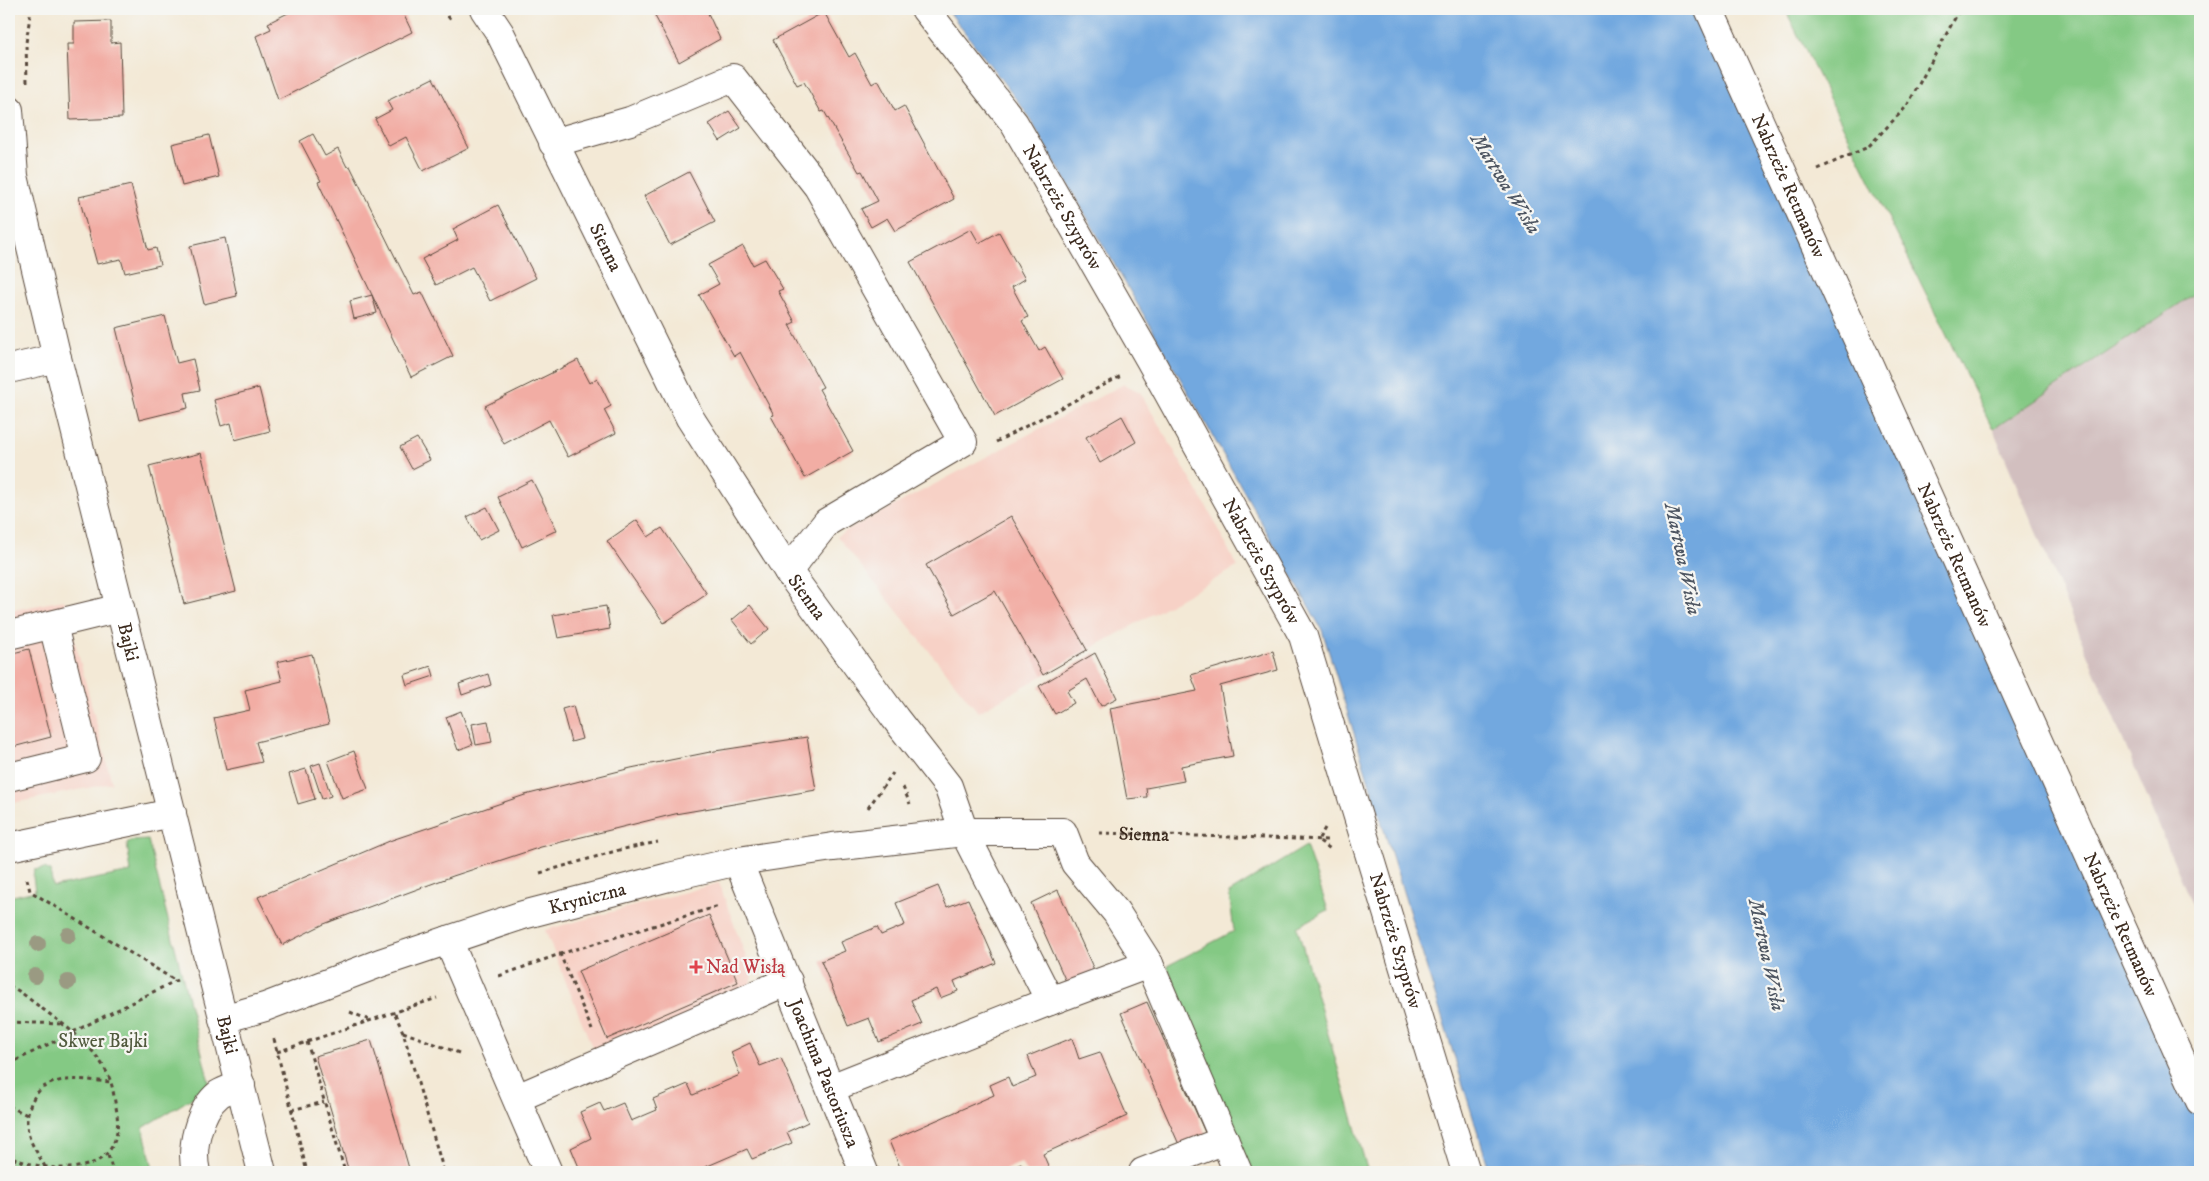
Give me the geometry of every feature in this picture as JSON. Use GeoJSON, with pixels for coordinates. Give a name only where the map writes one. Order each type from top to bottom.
{"type":"FeatureCollection","features":[{"type":"Feature","properties":{"kind":"street","name":"Sienna"},"geometry":{"type":"LineString","coordinates":[[484,9],[500,33],[690,418],[788,571],[895,718],[948,786],[964,832],[1050,1001]]}},
{"type":"Feature","properties":{"kind":"street","name":"Nabrzeże Szyprów"},"geometry":{"type":"LineString","coordinates":[[925,9],[1014,123],[1150,360],[1303,636],[1466,1172]]}},
{"type":"Feature","properties":{"kind":"street","name":"Nabrzeże Retmanów"},"geometry":{"type":"LineString","coordinates":[[1709,9],[2200,1101]]}},
{"type":"Feature","properties":{"kind":"street"},"geometry":{"type":"LineString","coordinates":[[553,143],[630,121],[733,78],[818,187],[963,442],[827,522],[788,571]]}},
{"type":"Feature","properties":{"kind":"street","name":"Bajki"},"geometry":{"type":"LineString","coordinates":[[9,110],[14,176],[57,358],[262,1172]]}},
{"type":"Feature","properties":{"kind":"street"},"geometry":{"type":"LineString","coordinates":[[9,369],[57,358]]}},
{"type":"Feature","properties":{"kind":"street"},"geometry":{"type":"LineString","coordinates":[[9,635],[120,608]]}},
{"type":"Feature","properties":{"kind":"street"},"geometry":{"type":"LineString","coordinates":[[9,777],[86,758],[53,625]]}},
{"type":"Feature","properties":{"kind":"street"},"geometry":{"type":"LineString","coordinates":[[14,846],[172,813]]}},
{"type":"Feature","properties":{"kind":"street"},"geometry":{"type":"LineString","coordinates":[[964,832],[1063,832],[1075,863],[1116,912],[1149,964],[1238,1172]]}},
{"type":"Feature","properties":{"kind":"street","name":"Kryniczna"},"geometry":{"type":"LineString","coordinates":[[223,1019],[266,1007],[523,914],[670,876],[738,861],[832,847],[964,832]]}},
{"type":"Feature","properties":{"kind":"street","name":"Joachima Pastoriusza"},"geometry":{"type":"LineString","coordinates":[[738,861],[831,1088],[858,1170]]}},
{"type":"Feature","properties":{"kind":"street"},"geometry":{"type":"LineString","coordinates":[[448,940],[548,1172]]}},
{"type":"Feature","properties":{"kind":"street"},"geometry":{"type":"LineString","coordinates":[[831,1088],[1149,964]]}},
{"type":"Feature","properties":{"kind":"street"},"geometry":{"type":"LineString","coordinates":[[517,1098],[788,981]]}},
{"type":"Feature","properties":{"kind":"street"},"geometry":{"type":"LineString","coordinates":[[196,1172],[193,1160],[199,1121],[219,1094],[241,1085]]}},
{"type":"Feature","properties":{"kind":"street"},"geometry":{"type":"LineString","coordinates":[[1143,1172],[1225,1140]]}},
{"type":"Feature","properties":{"kind":"path"},"geometry":{"type":"LineString","coordinates":[[28,90],[26,43],[31,9]]}},
{"type":"Feature","properties":{"kind":"path"},"geometry":{"type":"LineString","coordinates":[[1787,183],[1868,147],[1907,106],[1960,9]]}},
{"type":"Feature","properties":{"kind":"path"},"geometry":{"type":"LineString","coordinates":[[963,442],[983,448],[1129,372]]}},
{"type":"Feature","properties":{"kind":"path"},"geometry":{"type":"LineString","coordinates":[[876,807],[868,808],[895,770]]}},
{"type":"Feature","properties":{"kind":"path"},"geometry":{"type":"LineString","coordinates":[[902,804],[910,803]]}},
{"type":"Feature","properties":{"kind":"path","name":"Sienna"},"geometry":{"type":"LineString","coordinates":[[1063,832],[1335,840]]}},
{"type":"Feature","properties":{"kind":"path"},"geometry":{"type":"LineString","coordinates":[[537,874],[619,850],[664,841]]}},
{"type":"Feature","properties":{"kind":"path"},"geometry":{"type":"LineString","coordinates":[[14,846],[30,891],[176,981]]}},
{"type":"Feature","properties":{"kind":"path"},"geometry":{"type":"LineString","coordinates":[[560,954],[752,895]]}},
{"type":"Feature","properties":{"kind":"path"},"geometry":{"type":"LineString","coordinates":[[9,1064],[183,978]]}},
{"type":"Feature","properties":{"kind":"path"},"geometry":{"type":"LineString","coordinates":[[9,986],[63,1024],[97,1055],[111,1082],[118,1119],[115,1142],[108,1155],[96,1163],[68,1168],[45,1167],[9,1157]]}},
{"type":"Feature","properties":{"kind":"path"},"geometry":{"type":"LineString","coordinates":[[266,1007],[307,1172]]}},
{"type":"Feature","properties":{"kind":"path"},"geometry":{"type":"LineString","coordinates":[[395,1014],[403,1032],[444,1172]]}},
{"type":"Feature","properties":{"kind":"path"},"geometry":{"type":"LineString","coordinates":[[9,1022],[63,1024]]}},
{"type":"Feature","properties":{"kind":"path"},"geometry":{"type":"LineString","coordinates":[[403,1032],[506,1072]]}},
{"type":"Feature","properties":{"kind":"path"},"geometry":{"type":"LineString","coordinates":[[307,1042],[345,1172]]}},
{"type":"Feature","properties":{"kind":"path"},"geometry":{"type":"LineString","coordinates":[[45,1167],[28,1133],[27,1115],[32,1099],[44,1087],[59,1080],[76,1079],[111,1082]]}},
{"type":"Feature","properties":{"kind":"path"},"geometry":{"type":"LineString","coordinates":[[292,1110],[324,1102]]}},
{"type":"Feature","properties":{"kind":"path"},"geometry":{"type":"LineString","coordinates":[[9,1106],[27,1115]]}},
{"type":"Feature","properties":{"kind":"path"},"geometry":{"type":"LineString","coordinates":[[108,1155],[113,1172]]}},
{"type":"Feature","properties":{"kind":"shaded area"},"geometry":{"type":"Polygon","coordinates":[[[2200,290],[2200,924],[1993,429],[2200,290]]]}},
{"type":"Feature","properties":{"kind":"shaded area"},"geometry":{"type":"Polygon","coordinates":[[[1124,384],[1140,392],[1213,518],[1237,567],[978,712],[837,536],[1124,384]]]}},
{"type":"Feature","properties":{"kind":"shaded area"},"geometry":{"type":"Polygon","coordinates":[[[64,600],[112,783],[9,804],[9,611],[64,600]]]}},
{"type":"Feature","properties":{"kind":"shaded area"},"geometry":{"type":"Polygon","coordinates":[[[719,883],[752,974],[749,991],[596,1057],[545,930],[719,883]]]}},
{"type":"Feature","properties":{"kind":"green space"},"geometry":{"type":"Polygon","coordinates":[[[1785,9],[2200,9],[2200,290],[1993,429],[1785,9]]]}},
{"type":"Feature","properties":{"kind":"green space","name":"Skwer Bajki"},"geometry":{"type":"Polygon","coordinates":[[[148,840],[209,1082],[205,1090],[143,1128],[154,1172],[9,1172],[9,897],[35,891],[34,870],[45,868],[50,871],[53,887],[131,872],[127,844],[131,841],[148,840]]]}},
{"type":"Feature","properties":{"kind":"green space"},"geometry":{"type":"Polygon","coordinates":[[[1306,846],[1328,910],[1297,927],[1368,1172],[1250,1172],[1167,966],[1234,931],[1229,893],[1306,846]]]}},
{"type":"Feature","properties":{"kind":"water","name":"Martwa Wisła"},"geometry":{"type":"Polygon","coordinates":[[[947,9],[1700,9],[2200,1114],[2200,1172],[1490,1172],[1322,630],[1171,362],[1026,112],[947,9]]]}},
{"type":"Feature","properties":{"kind":"building"},"geometry":{"type":"Polygon","coordinates":[[[296,9],[391,9],[393,13],[401,9],[412,32],[278,100],[256,36],[271,29],[268,23],[296,9]]]}},
{"type":"Feature","properties":{"kind":"building"},"geometry":{"type":"Polygon","coordinates":[[[669,9],[706,9],[720,39],[679,62],[655,16],[669,9]]]}},
{"type":"Feature","properties":{"kind":"building"},"geometry":{"type":"Polygon","coordinates":[[[824,12],[849,57],[855,53],[872,84],[878,80],[895,111],[904,106],[954,199],[895,231],[887,218],[871,227],[861,209],[878,201],[862,171],[859,172],[824,111],[821,112],[804,82],[797,85],[773,40],[824,12]]]}},
{"type":"Feature","properties":{"kind":"building"},"geometry":{"type":"Polygon","coordinates":[[[111,21],[111,43],[120,42],[122,118],[70,120],[67,44],[74,44],[74,22],[111,21]]]}},
{"type":"Feature","properties":{"kind":"building"},"geometry":{"type":"Polygon","coordinates":[[[433,78],[469,148],[423,171],[406,137],[389,146],[375,119],[392,110],[387,101],[433,78]]]}},
{"type":"Feature","properties":{"kind":"building"},"geometry":{"type":"Polygon","coordinates":[[[729,111],[741,128],[720,141],[709,124],[729,111]]]}},
{"type":"Feature","properties":{"kind":"building"},"geometry":{"type":"Polygon","coordinates":[[[313,134],[325,156],[338,149],[347,167],[350,166],[414,295],[422,292],[453,356],[411,377],[318,182],[321,181],[300,141],[313,134]]]}},
{"type":"Feature","properties":{"kind":"building"},"geometry":{"type":"Polygon","coordinates":[[[209,135],[219,177],[182,186],[172,144],[209,135]]]}},
{"type":"Feature","properties":{"kind":"building"},"geometry":{"type":"Polygon","coordinates":[[[689,172],[715,222],[670,245],[644,196],[689,172]]]}},
{"type":"Feature","properties":{"kind":"building"},"geometry":{"type":"Polygon","coordinates":[[[131,185],[148,250],[156,248],[160,265],[125,273],[121,259],[97,264],[79,197],[131,185]]]}},
{"type":"Feature","properties":{"kind":"building"},"geometry":{"type":"Polygon","coordinates":[[[498,205],[536,278],[490,301],[472,267],[436,285],[422,259],[458,240],[453,229],[498,205]]]}},
{"type":"Feature","properties":{"kind":"building"},"geometry":{"type":"Polygon","coordinates":[[[971,229],[979,243],[999,232],[1025,279],[1012,287],[1028,317],[1022,321],[1039,351],[1045,347],[1063,379],[995,416],[910,262],[971,229]]]}},
{"type":"Feature","properties":{"kind":"building"},"geometry":{"type":"Polygon","coordinates":[[[225,238],[237,296],[204,304],[190,246],[225,238]]]}},
{"type":"Feature","properties":{"kind":"building"},"geometry":{"type":"Polygon","coordinates":[[[743,246],[753,265],[765,259],[783,289],[778,291],[795,322],[789,325],[823,387],[819,389],[853,451],[805,478],[771,416],[774,415],[740,352],[734,356],[699,295],[719,284],[708,265],[743,246]]]}},
{"type":"Feature","properties":{"kind":"building"},"geometry":{"type":"Polygon","coordinates":[[[372,295],[377,313],[354,319],[350,301],[372,295]]]}},
{"type":"Feature","properties":{"kind":"building"},"geometry":{"type":"Polygon","coordinates":[[[165,316],[177,363],[193,359],[200,390],[185,393],[188,408],[139,420],[116,328],[165,316]]]}},
{"type":"Feature","properties":{"kind":"building"},"geometry":{"type":"Polygon","coordinates":[[[578,360],[590,383],[597,378],[611,406],[604,410],[616,433],[568,457],[549,420],[504,444],[485,406],[578,360]]]}},
{"type":"Feature","properties":{"kind":"building"},"geometry":{"type":"Polygon","coordinates":[[[259,388],[270,431],[235,440],[231,423],[221,426],[214,400],[259,388]]]}},
{"type":"Feature","properties":{"kind":"building"},"geometry":{"type":"Polygon","coordinates":[[[1122,416],[1136,442],[1100,463],[1086,437],[1122,416]]]}},
{"type":"Feature","properties":{"kind":"building"},"geometry":{"type":"Polygon","coordinates":[[[417,438],[430,460],[412,469],[400,447],[417,438]]]}},
{"type":"Feature","properties":{"kind":"building"},"geometry":{"type":"Polygon","coordinates":[[[201,453],[236,591],[184,604],[149,466],[201,453]]]}},
{"type":"Feature","properties":{"kind":"building"},"geometry":{"type":"Polygon","coordinates":[[[532,480],[557,530],[522,547],[498,497],[532,480]]]}},
{"type":"Feature","properties":{"kind":"building"},"geometry":{"type":"Polygon","coordinates":[[[487,507],[499,530],[479,540],[467,517],[487,507]]]}},
{"type":"Feature","properties":{"kind":"building"},"geometry":{"type":"Polygon","coordinates":[[[1011,516],[1087,650],[1043,675],[995,591],[954,614],[926,565],[1011,516]]]}},
{"type":"Feature","properties":{"kind":"building"},"geometry":{"type":"Polygon","coordinates":[[[637,520],[648,537],[662,528],[707,594],[664,623],[607,541],[637,520]]]}},
{"type":"Feature","properties":{"kind":"building"},"geometry":{"type":"Polygon","coordinates":[[[750,605],[769,629],[751,644],[732,620],[750,605]]]}},
{"type":"Feature","properties":{"kind":"building"},"geometry":{"type":"Polygon","coordinates":[[[606,606],[610,629],[558,638],[553,615],[606,606]]]}},
{"type":"Feature","properties":{"kind":"building"},"geometry":{"type":"Polygon","coordinates":[[[29,649],[51,737],[9,748],[9,654],[29,649]]]}},
{"type":"Feature","properties":{"kind":"building"},"geometry":{"type":"Polygon","coordinates":[[[1273,651],[1278,670],[1220,686],[1233,756],[1181,766],[1184,781],[1146,788],[1147,797],[1127,799],[1110,708],[1197,691],[1191,675],[1273,651]]]}},
{"type":"Feature","properties":{"kind":"building"},"geometry":{"type":"Polygon","coordinates":[[[1095,653],[1117,698],[1101,706],[1087,679],[1067,691],[1074,703],[1055,714],[1039,686],[1095,653]]]}},
{"type":"Feature","properties":{"kind":"building"},"geometry":{"type":"Polygon","coordinates":[[[312,654],[329,724],[256,742],[262,762],[226,770],[214,718],[250,710],[245,690],[282,681],[277,662],[312,654]]]}},
{"type":"Feature","properties":{"kind":"building"},"geometry":{"type":"Polygon","coordinates":[[[431,666],[434,676],[407,685],[404,675],[431,666]]]}},
{"type":"Feature","properties":{"kind":"building"},"geometry":{"type":"Polygon","coordinates":[[[488,674],[491,685],[462,695],[459,684],[488,674]]]}},
{"type":"Feature","properties":{"kind":"building"},"geometry":{"type":"Polygon","coordinates":[[[573,706],[582,739],[571,742],[562,709],[573,706]]]}},
{"type":"Feature","properties":{"kind":"building"},"geometry":{"type":"Polygon","coordinates":[[[461,711],[473,744],[458,750],[446,717],[461,711]]]}},
{"type":"Feature","properties":{"kind":"building"},"geometry":{"type":"Polygon","coordinates":[[[488,721],[492,742],[476,745],[472,724],[488,721]]]}},
{"type":"Feature","properties":{"kind":"building"},"geometry":{"type":"Polygon","coordinates":[[[807,737],[816,790],[675,814],[541,847],[453,876],[366,908],[324,924],[282,945],[258,897],[392,840],[525,795],[631,768],[715,751],[807,737]]]}},
{"type":"Feature","properties":{"kind":"building"},"geometry":{"type":"Polygon","coordinates":[[[354,751],[368,789],[342,798],[328,761],[354,751]]]}},
{"type":"Feature","properties":{"kind":"building"},"geometry":{"type":"Polygon","coordinates":[[[320,763],[331,796],[322,799],[311,766],[320,763]]]}},
{"type":"Feature","properties":{"kind":"building"},"geometry":{"type":"Polygon","coordinates":[[[306,769],[315,799],[298,804],[289,774],[306,769]]]}},
{"type":"Feature","properties":{"kind":"building"},"geometry":{"type":"Polygon","coordinates":[[[938,886],[947,907],[968,899],[996,963],[954,981],[958,991],[940,998],[936,989],[911,1000],[922,1024],[879,1042],[869,1018],[848,1026],[821,961],[845,951],[841,942],[877,927],[881,935],[905,925],[896,903],[938,886]]]}},
{"type":"Feature","properties":{"kind":"building"},"geometry":{"type":"Polygon","coordinates":[[[1058,890],[1096,974],[1068,986],[1031,903],[1058,890]]]}},
{"type":"Feature","properties":{"kind":"building"},"geometry":{"type":"Polygon","coordinates":[[[709,915],[738,982],[607,1039],[578,971],[709,915]]]}},
{"type":"Feature","properties":{"kind":"building"},"geometry":{"type":"Polygon","coordinates":[[[1147,1002],[1207,1137],[1181,1149],[1121,1013],[1147,1002]]]}},
{"type":"Feature","properties":{"kind":"building"},"geometry":{"type":"Polygon","coordinates":[[[1072,1038],[1079,1059],[1100,1052],[1127,1116],[1043,1154],[1050,1170],[1045,1172],[1026,1172],[1021,1163],[999,1172],[902,1172],[889,1141],[994,1095],[990,1085],[1008,1077],[1012,1087],[1036,1077],[1028,1056],[1072,1038]]]}},
{"type":"Feature","properties":{"kind":"building"},"geometry":{"type":"Polygon","coordinates":[[[371,1040],[410,1172],[349,1172],[315,1056],[371,1040]]]}},
{"type":"Feature","properties":{"kind":"building"},"geometry":{"type":"Polygon","coordinates":[[[750,1043],[760,1066],[781,1058],[808,1122],[787,1132],[792,1143],[752,1159],[747,1149],[703,1168],[704,1172],[581,1172],[571,1148],[591,1138],[580,1112],[600,1103],[604,1111],[623,1103],[631,1121],[657,1110],[653,1099],[688,1084],[693,1095],[740,1075],[731,1052],[750,1043]]]}},
{"type":"Feature","properties":{"kind":"place","name":"Nad Wisłą"},"geometry":{"type":"Point","coordinates":[696,967]}}]}
